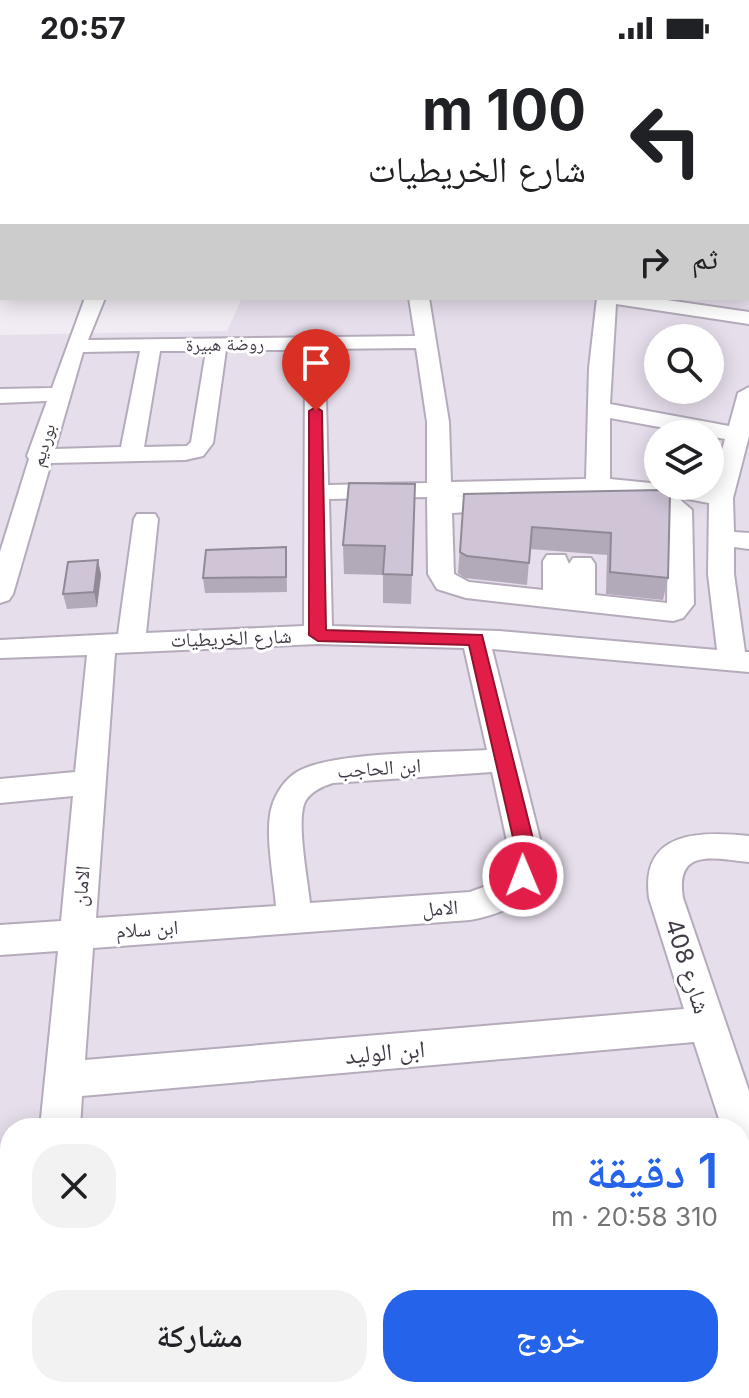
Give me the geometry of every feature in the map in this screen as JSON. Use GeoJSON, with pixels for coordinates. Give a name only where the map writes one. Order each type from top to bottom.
{"type":"FeatureCollection","features":[{"type":"Feature","properties":{"kind":"street","name":"بورديم"},"geometry":{"type":"LineString","coordinates":[[0,594],[7,545],[75,346],[94,300]]}},
{"type":"Feature","properties":{"kind":"street"},"geometry":{"type":"LineString","coordinates":[[316,492],[439,498],[668,502],[680,510],[680,607],[663,613],[458,589],[442,578],[439,498],[438,422],[419,300]]}},
{"type":"Feature","properties":{"kind":"street"},"geometry":{"type":"LineString","coordinates":[[604,486],[599,409],[610,300]]}},
{"type":"Feature","properties":{"kind":"street"},"geometry":{"type":"LineString","coordinates":[[624,300],[749,318]]}},
{"type":"Feature","properties":{"kind":"street","name":"روضة هبيرة"},"geometry":{"type":"LineString","coordinates":[[75,346],[217,343],[315,347],[424,342]]}},
{"type":"Feature","properties":{"kind":"street"},"geometry":{"type":"LineString","coordinates":[[39,456],[190,452],[201,446],[217,343]]}},
{"type":"Feature","properties":{"kind":"street"},"geometry":{"type":"LineString","coordinates":[[131,454],[151,345]]}},
{"type":"Feature","properties":{"kind":"street"},"geometry":{"type":"LineString","coordinates":[[315,347],[318,635]]}},
{"type":"Feature","properties":{"kind":"street"},"geometry":{"type":"LineString","coordinates":[[724,472],[749,393]]}},
{"type":"Feature","properties":{"kind":"street"},"geometry":{"type":"LineString","coordinates":[[0,396],[59,394]]}},
{"type":"Feature","properties":{"kind":"street"},"geometry":{"type":"LineString","coordinates":[[599,409],[738,434]]}},
{"type":"Feature","properties":{"kind":"street"},"geometry":{"type":"LineString","coordinates":[[439,498],[644,482]]}},
{"type":"Feature","properties":{"kind":"street"},"geometry":{"type":"LineString","coordinates":[[604,486],[644,488]]}},
{"type":"Feature","properties":{"kind":"street"},"geometry":{"type":"LineString","coordinates":[[718,500],[721,574],[741,661]]}},
{"type":"Feature","properties":{"kind":"street","name":"الامان"},"geometry":{"type":"LineString","coordinates":[[61,1118],[90,783],[116,642],[146,519]]}},
{"type":"Feature","properties":{"kind":"street"},"geometry":{"type":"LineString","coordinates":[[720,538],[749,541]]}},
{"type":"Feature","properties":{"kind":"street"},"geometry":{"type":"LineString","coordinates":[[569,562],[569,602]]}},
{"type":"Feature","properties":{"kind":"street"},"geometry":{"type":"LineString","coordinates":[[681,569],[721,574]]}},
{"type":"Feature","properties":{"kind":"street","name":"الامل"},"geometry":{"type":"LineString","coordinates":[[294,919],[470,906],[497,900],[508,894],[523,876],[527,855],[504,760],[487,640],[500,594]]}},
{"type":"Feature","properties":{"kind":"street"},"geometry":{"type":"LineString","coordinates":[[663,613],[667,655]]}},
{"type":"Feature","properties":{"kind":"street","name":"شارع الخريطيات"},"geometry":{"type":"LineString","coordinates":[[0,649],[318,635],[487,640],[741,661]]}},
{"type":"Feature","properties":{"kind":"street","name":"ابن الحاجب"},"geometry":{"type":"LineString","coordinates":[[294,919],[287,808],[299,786],[314,776],[333,771],[504,760]]}},
{"type":"Feature","properties":{"kind":"street"},"geometry":{"type":"LineString","coordinates":[[0,791],[90,783]]}},
{"type":"Feature","properties":{"kind":"street","name":"شارع 408"},"geometry":{"type":"LineString","coordinates":[[738,1118],[663,880],[669,863],[682,851],[712,845],[749,849]]}},
{"type":"Feature","properties":{"kind":"street","name":"ابن سلام"},"geometry":{"type":"LineString","coordinates":[[0,940],[294,919]]}},
{"type":"Feature","properties":{"kind":"street","name":"ابن الوليد"},"geometry":{"type":"LineString","coordinates":[[64,1080],[707,1024]]}},
{"type":"Feature","properties":{"kind":"shaded area"},"geometry":{"type":"Polygon","coordinates":[[[241,300],[749,300],[749,1118],[0,1118],[0,335],[227,331],[241,300]]]}},
{"type":"Feature","properties":{"kind":"building"},"geometry":{"type":"Polygon","coordinates":[[[349,483],[415,484],[412,575],[383,574],[385,546],[343,545],[349,483]]]}},
{"type":"Feature","properties":{"kind":"building"},"geometry":{"type":"Polygon","coordinates":[[[644,490],[644,500],[670,500],[668,578],[610,572],[611,533],[532,527],[529,563],[467,556],[460,552],[464,494],[644,490]]]}},
{"type":"Feature","properties":{"kind":"building"},"geometry":{"type":"Polygon","coordinates":[[[286,547],[286,577],[203,578],[206,550],[286,547]]]}},
{"type":"Feature","properties":{"kind":"building"},"geometry":{"type":"Polygon","coordinates":[[[98,560],[94,592],[63,594],[68,562],[98,560]]]}},
{"type":"Feature","properties":{"kind":"route"},"geometry":{"type":"LineString","coordinates":[[316,411],[318,635],[476,639],[527,855],[523,876]]}}]}
